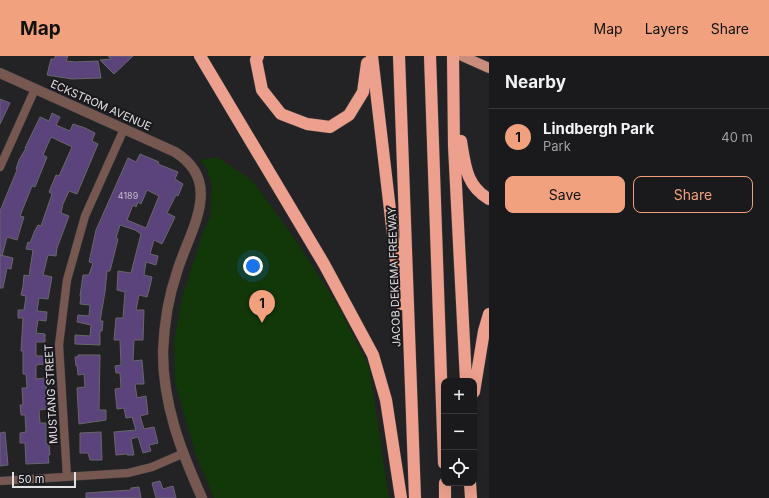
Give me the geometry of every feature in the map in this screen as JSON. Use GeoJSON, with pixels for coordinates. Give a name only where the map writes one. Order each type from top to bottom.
{"type":"FeatureCollection","features":[{"type":"Feature","properties":{"kind":"highway"},"geometry":{"type":"LineString","coordinates":[[200,56],[324,264],[373,355],[386,400],[395,450],[401,498]]}},
{"type":"Feature","properties":{"kind":"highway"},"geometry":{"type":"LineString","coordinates":[[258,56],[256,60],[262,90],[281,114],[307,124],[330,127],[349,115],[363,92],[367,56]]}},
{"type":"Feature","properties":{"kind":"highway"},"geometry":{"type":"LineString","coordinates":[[372,56],[411,387]]}},
{"type":"Feature","properties":{"kind":"highway","name":"JACOB DEKEMA FREEWAY"},"geometry":{"type":"LineString","coordinates":[[399,56],[415,498]]}},
{"type":"Feature","properties":{"kind":"highway"},"geometry":{"type":"LineString","coordinates":[[430,56],[444,450]]}},
{"type":"Feature","properties":{"kind":"highway"},"geometry":{"type":"LineString","coordinates":[[453,56],[454,146],[466,378]]}},
{"type":"Feature","properties":{"kind":"highway"},"geometry":{"type":"LineString","coordinates":[[454,105],[466,173],[479,194],[489,199]]}},
{"type":"Feature","properties":{"kind":"highway"},"geometry":{"type":"LineString","coordinates":[[476,378],[484,331],[489,314]]}},
{"type":"Feature","properties":{"kind":"highway"},"geometry":{"type":"LineString","coordinates":[[445,486],[445,498]]}},
{"type":"Feature","properties":{"kind":"highway"},"geometry":{"type":"LineString","coordinates":[[470,486],[471,498]]}},
{"type":"Feature","properties":{"kind":"main road"},"geometry":{"type":"LineString","coordinates":[[462,56],[489,68]]}},
{"type":"Feature","properties":{"kind":"street","name":"ECKSTROM AVENUE"},"geometry":{"type":"LineString","coordinates":[[0,73],[174,152],[189,163],[199,182],[200,208],[184,249],[171,292],[167,309],[163,353],[170,414],[182,454]]}},
{"type":"Feature","properties":{"kind":"street"},"geometry":{"type":"LineString","coordinates":[[0,167],[35,89]]}},
{"type":"Feature","properties":{"kind":"street","name":"MUSTANG STREET"},"geometry":{"type":"LineString","coordinates":[[67,477],[59,345],[66,280],[85,216],[124,129]]}},
{"type":"Feature","properties":{"kind":"street"},"geometry":{"type":"LineString","coordinates":[[0,481],[128,473],[152,467],[182,454],[202,498]]}},
{"type":"Feature","properties":{"kind":"green space"},"geometry":{"type":"Polygon","coordinates":[[[217,157],[252,180],[295,239],[338,306],[369,366],[389,498],[214,498],[196,455],[175,383],[174,341],[183,294],[202,235],[210,216],[212,186],[207,169],[200,160],[217,157]]]}},
{"type":"Feature","properties":{"kind":"building"},"geometry":{"type":"Polygon","coordinates":[[[55,56],[68,56],[66,61],[98,61],[101,78],[72,79],[47,75],[51,59],[55,59],[55,56]]]}},
{"type":"Feature","properties":{"kind":"building"},"geometry":{"type":"Polygon","coordinates":[[[108,56],[133,56],[114,74],[100,60],[111,59],[108,56]]]}},
{"type":"Feature","properties":{"kind":"building"},"geometry":{"type":"Polygon","coordinates":[[[0,99],[10,103],[0,124],[0,99]]]}},
{"type":"Feature","properties":{"kind":"building"},"geometry":{"type":"Polygon","coordinates":[[[52,113],[60,117],[56,125],[70,131],[73,124],[85,128],[95,133],[92,141],[98,144],[77,194],[69,191],[63,204],[61,213],[69,216],[57,248],[56,256],[48,255],[43,275],[52,277],[48,299],[39,298],[37,311],[47,312],[46,321],[38,320],[36,333],[45,334],[45,342],[36,342],[36,356],[44,356],[44,364],[36,365],[36,379],[46,378],[47,409],[39,410],[40,423],[46,423],[46,444],[49,444],[50,455],[48,455],[49,463],[26,464],[25,443],[20,443],[20,433],[26,432],[25,415],[21,415],[20,405],[23,405],[22,388],[27,388],[26,374],[23,374],[23,351],[21,351],[23,318],[18,318],[18,310],[24,310],[26,296],[21,295],[24,275],[29,276],[33,250],[26,249],[28,242],[30,243],[38,225],[41,226],[52,194],[49,192],[56,175],[59,176],[72,147],[51,137],[43,155],[47,157],[35,187],[32,186],[20,216],[24,217],[17,240],[7,237],[2,256],[0,255],[0,211],[17,170],[19,160],[40,117],[49,121],[52,113]]]}},
{"type":"Feature","properties":{"kind":"building"},"geometry":{"type":"Polygon","coordinates":[[[140,154],[159,162],[158,164],[178,172],[175,179],[183,184],[178,196],[176,195],[167,213],[175,217],[162,244],[154,240],[150,254],[158,256],[156,265],[146,262],[144,275],[152,277],[147,297],[139,295],[136,310],[144,310],[143,340],[134,340],[133,361],[142,360],[144,384],[135,384],[137,398],[146,396],[148,414],[140,416],[144,429],[154,427],[158,443],[149,445],[151,451],[143,453],[138,437],[131,439],[134,455],[116,455],[114,432],[136,430],[132,417],[126,418],[124,408],[117,409],[115,389],[121,388],[120,373],[116,373],[115,366],[121,365],[120,340],[114,340],[116,318],[123,318],[125,292],[117,290],[118,271],[131,273],[141,234],[135,230],[120,225],[116,238],[118,239],[110,271],[107,271],[100,321],[103,321],[102,331],[100,331],[100,345],[75,344],[75,335],[90,336],[91,325],[77,322],[78,315],[89,316],[90,305],[80,304],[80,296],[83,275],[89,275],[93,263],[89,262],[96,230],[128,158],[136,162],[140,154]],[[147,190],[141,204],[138,202],[136,207],[133,205],[127,220],[146,228],[159,196],[147,190]]]}},
{"type":"Feature","properties":{"kind":"building"},"geometry":{"type":"Polygon","coordinates":[[[0,255],[13,258],[11,269],[7,268],[3,288],[0,288],[0,255]]]}},
{"type":"Feature","properties":{"kind":"building"},"geometry":{"type":"Polygon","coordinates":[[[78,355],[100,355],[99,410],[106,410],[106,420],[79,424],[77,388],[85,387],[84,374],[78,375],[77,365],[76,366],[75,357],[78,357],[78,355]]]}},
{"type":"Feature","properties":{"kind":"building"},"geometry":{"type":"Polygon","coordinates":[[[5,432],[8,465],[0,466],[0,433],[5,432]]]}},
{"type":"Feature","properties":{"kind":"building"},"geometry":{"type":"Polygon","coordinates":[[[101,432],[102,460],[90,460],[88,453],[80,453],[80,433],[101,432]]]}},
{"type":"Feature","properties":{"kind":"building"},"geometry":{"type":"Polygon","coordinates":[[[160,481],[163,489],[173,486],[176,498],[156,498],[152,483],[160,481]]]}},
{"type":"Feature","properties":{"kind":"building"},"geometry":{"type":"Polygon","coordinates":[[[139,487],[141,498],[86,498],[86,493],[131,490],[131,488],[139,487]]]}},
{"type":"Feature","properties":{"kind":"place","name":"Lindbergh Park"},"geometry":{"type":"Point","coordinates":[262,323]}}]}
